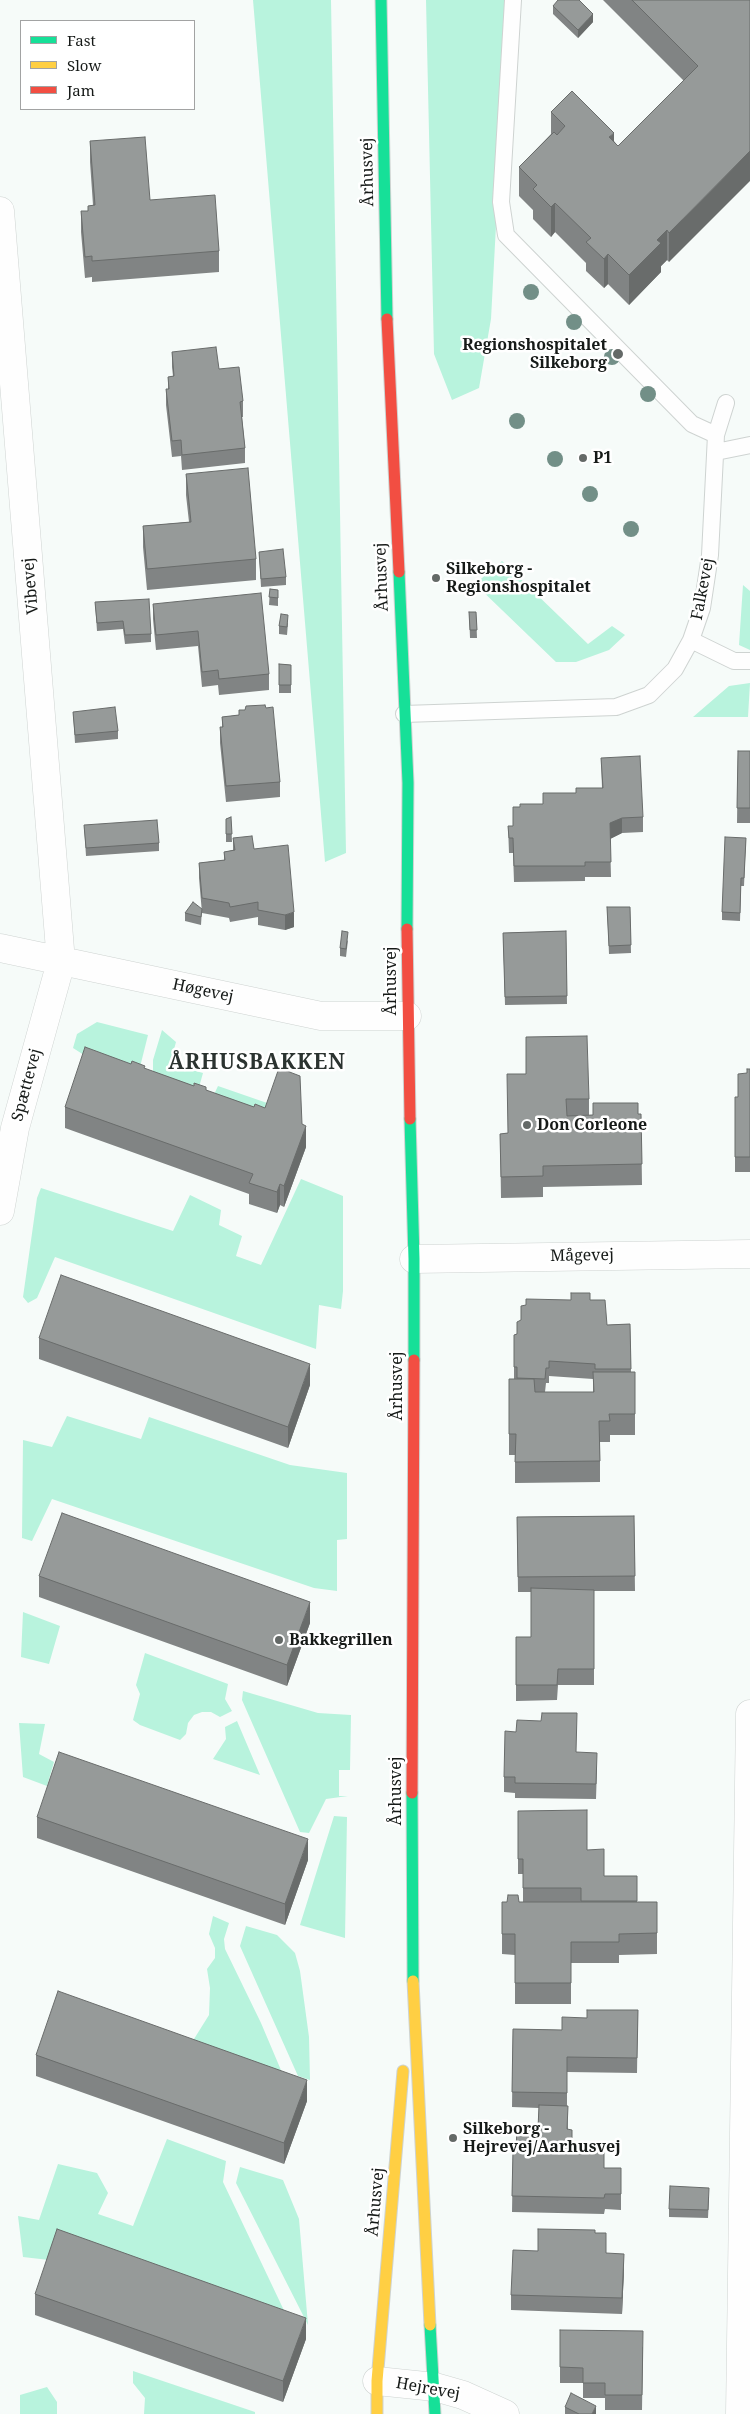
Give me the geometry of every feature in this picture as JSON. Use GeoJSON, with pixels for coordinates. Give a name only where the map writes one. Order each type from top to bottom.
{"type":"FeatureCollection","features":[{"type":"Feature","properties":{"kind":"street","name":"Århusvej"},"geometry":{"type":"LineString","coordinates":[[380,0],[387,313],[408,782],[407,1016],[414,1259],[412,1962],[435,2414]]}},
{"type":"Feature","properties":{"kind":"street","name":"Vibevej"},"geometry":{"type":"LineString","coordinates":[[0,211],[60,962]]}},
{"type":"Feature","properties":{"kind":"street","name":"Høgevej"},"geometry":{"type":"LineString","coordinates":[[0,948],[322,1016],[407,1016]]}},
{"type":"Feature","properties":{"kind":"street","name":"Spættevej"},"geometry":{"type":"LineString","coordinates":[[0,1211],[15,1128],[60,962]]}},
{"type":"Feature","properties":{"kind":"street","name":"Mågevej"},"geometry":{"type":"LineString","coordinates":[[414,1259],[750,1254]]}},
{"type":"Feature","properties":{"kind":"street"},"geometry":{"type":"LineString","coordinates":[[740,2414],[750,1714]]}},
{"type":"Feature","properties":{"kind":"street","name":"Århusvej"},"geometry":{"type":"LineString","coordinates":[[377,2414],[377,2381],[412,1962]]}},
{"type":"Feature","properties":{"kind":"street","name":"Hejrevej"},"geometry":{"type":"LineString","coordinates":[[377,2381],[435,2387],[463,2395],[505,2414]]}},
{"type":"Feature","properties":{"kind":"lane"},"geometry":{"type":"LineString","coordinates":[[513,0],[501,202],[506,235],[692,424],[716,435]]}},
{"type":"Feature","properties":{"kind":"lane","name":"Falkevej"},"geometry":{"type":"LineString","coordinates":[[404,714],[616,707],[649,695],[675,669],[691,640],[702,608],[710,555],[716,435],[726,403]]}},
{"type":"Feature","properties":{"kind":"lane"},"geometry":{"type":"LineString","coordinates":[[716,452],[750,445]]}},
{"type":"Feature","properties":{"kind":"lane"},"geometry":{"type":"LineString","coordinates":[[691,640],[734,661],[750,661]]}},
{"type":"Feature","properties":{"kind":"green space"},"geometry":{"type":"Polygon","coordinates":[[[253,0],[331,0],[346,853],[325,862],[253,0]]]}},
{"type":"Feature","properties":{"kind":"green space"},"geometry":{"type":"Polygon","coordinates":[[[426,0],[508,0],[491,319],[479,388],[452,400],[434,354],[426,0]]]}},
{"type":"Feature","properties":{"kind":"green space"},"geometry":{"type":"Polygon","coordinates":[[[502,561],[588,644],[612,626],[625,635],[609,650],[576,662],[556,662],[475,584],[502,561]]]}},
{"type":"Feature","properties":{"kind":"green space"},"geometry":{"type":"Polygon","coordinates":[[[743,585],[750,591],[750,650],[739,645],[743,585]]]}},
{"type":"Feature","properties":{"kind":"green space"},"geometry":{"type":"Polygon","coordinates":[[[750,683],[748,717],[693,717],[729,686],[750,683]]]}},
{"type":"Feature","properties":{"kind":"green space"},"geometry":{"type":"Polygon","coordinates":[[[97,1022],[148,1035],[138,1075],[84,1055],[73,1048],[77,1034],[97,1022]]]}},
{"type":"Feature","properties":{"kind":"green space"},"geometry":{"type":"Polygon","coordinates":[[[162,1030],[176,1042],[170,1064],[203,1073],[196,1098],[153,1076],[153,1060],[162,1030]]]}},
{"type":"Feature","properties":{"kind":"green space"},"geometry":{"type":"Polygon","coordinates":[[[218,1086],[270,1104],[264,1122],[209,1105],[218,1086]]]}},
{"type":"Feature","properties":{"kind":"green space"},"geometry":{"type":"Polygon","coordinates":[[[301,1179],[343,1196],[343,1291],[341,1309],[319,1305],[316,1349],[55,1257],[37,1298],[28,1303],[23,1297],[37,1198],[41,1188],[173,1231],[190,1195],[221,1210],[219,1225],[242,1236],[236,1256],[261,1265],[301,1179]]]}},
{"type":"Feature","properties":{"kind":"green space"},"geometry":{"type":"Polygon","coordinates":[[[67,1416],[141,1439],[149,1417],[290,1465],[347,1473],[347,1539],[337,1540],[337,1591],[314,1588],[52,1499],[32,1541],[22,1538],[23,1440],[52,1447],[67,1416]]]}},
{"type":"Feature","properties":{"kind":"green space"},"geometry":{"type":"Polygon","coordinates":[[[23,1612],[60,1626],[49,1664],[21,1657],[23,1612]]]}},
{"type":"Feature","properties":{"kind":"green space"},"geometry":{"type":"Polygon","coordinates":[[[145,1653],[228,1684],[225,1699],[232,1711],[220,1717],[211,1712],[202,1712],[194,1715],[188,1723],[186,1734],[180,1740],[140,1725],[133,1720],[140,1694],[136,1685],[145,1653]]]}},
{"type":"Feature","properties":{"kind":"green space"},"geometry":{"type":"Polygon","coordinates":[[[243,1691],[318,1713],[351,1715],[350,1770],[339,1770],[339,1796],[348,1796],[326,1799],[309,1833],[300,1832],[242,1700],[243,1691]]]}},
{"type":"Feature","properties":{"kind":"green space"},"geometry":{"type":"Polygon","coordinates":[[[237,1721],[260,1775],[213,1759],[226,1739],[225,1727],[237,1721]]]}},
{"type":"Feature","properties":{"kind":"green space"},"geometry":{"type":"Polygon","coordinates":[[[19,1723],[45,1724],[39,1754],[54,1762],[47,1786],[23,1777],[19,1723]]]}},
{"type":"Feature","properties":{"kind":"green space"},"geometry":{"type":"Polygon","coordinates":[[[334,1816],[347,1817],[345,1938],[300,1925],[334,1816]]]}},
{"type":"Feature","properties":{"kind":"green space"},"geometry":{"type":"Polygon","coordinates":[[[213,1916],[229,1923],[224,1939],[225,1949],[261,2023],[289,2089],[189,2047],[209,2015],[210,1988],[207,1969],[215,1958],[215,1948],[209,1934],[213,1916]]]}},
{"type":"Feature","properties":{"kind":"green space"},"geometry":{"type":"Polygon","coordinates":[[[246,1926],[277,1935],[295,1953],[300,1971],[309,2037],[310,2080],[298,2076],[240,1946],[246,1926]]]}},
{"type":"Feature","properties":{"kind":"green space"},"geometry":{"type":"Polygon","coordinates":[[[167,2139],[226,2161],[223,2182],[289,2321],[49,2260],[23,2257],[18,2216],[39,2220],[58,2164],[97,2173],[108,2193],[98,2214],[133,2226],[167,2139]]]}},
{"type":"Feature","properties":{"kind":"green space"},"geometry":{"type":"Polygon","coordinates":[[[240,2167],[283,2180],[299,2219],[308,2325],[236,2183],[240,2167]]]}},
{"type":"Feature","properties":{"kind":"green space"},"geometry":{"type":"Polygon","coordinates":[[[133,2371],[255,2412],[255,2414],[144,2414],[145,2398],[133,2383],[133,2371]]]}},
{"type":"Feature","properties":{"kind":"green space"},"geometry":{"type":"Polygon","coordinates":[[[47,2387],[57,2402],[57,2414],[20,2414],[20,2395],[47,2387]]]}},
{"type":"Feature","properties":{"kind":"building"},"geometry":{"type":"Polygon","coordinates":[[[558,0],[579,0],[593,14],[578,30],[553,6],[558,0]]]}},
{"type":"Feature","properties":{"kind":"building"},"geometry":{"type":"Polygon","coordinates":[[[632,0],[750,0],[750,151],[669,233],[667,230],[657,240],[661,243],[629,275],[608,254],[604,259],[586,242],[591,238],[555,203],[551,207],[533,189],[537,185],[519,167],[554,132],[557,135],[565,126],[551,112],[572,91],[614,133],[609,137],[618,146],[698,66],[632,0]]]}},
{"type":"Feature","properties":{"kind":"building"},"geometry":{"type":"Polygon","coordinates":[[[145,137],[150,200],[215,195],[219,251],[92,261],[92,256],[85,257],[81,211],[88,211],[88,206],[95,205],[90,141],[145,137]]]}},
{"type":"Feature","properties":{"kind":"building"},"geometry":{"type":"Polygon","coordinates":[[[216,347],[219,369],[239,367],[243,401],[240,402],[245,448],[182,455],[181,440],[172,441],[166,389],[169,389],[168,377],[174,376],[172,352],[216,347]]]}},
{"type":"Feature","properties":{"kind":"building"},"geometry":{"type":"Polygon","coordinates":[[[248,468],[256,559],[147,569],[143,526],[191,522],[186,474],[248,468]]]}},
{"type":"Feature","properties":{"kind":"building"},"geometry":{"type":"Polygon","coordinates":[[[283,549],[286,577],[261,579],[259,552],[283,549]]]}},
{"type":"Feature","properties":{"kind":"building"},"geometry":{"type":"Polygon","coordinates":[[[270,589],[278,590],[278,598],[269,597],[270,589]]]}},
{"type":"Feature","properties":{"kind":"building"},"geometry":{"type":"Polygon","coordinates":[[[261,593],[269,674],[219,679],[218,670],[202,672],[198,631],[156,635],[153,604],[261,593]]]}},
{"type":"Feature","properties":{"kind":"building"},"geometry":{"type":"Polygon","coordinates":[[[149,599],[151,634],[125,635],[123,621],[97,623],[95,602],[149,599]]]}},
{"type":"Feature","properties":{"kind":"building"},"geometry":{"type":"Polygon","coordinates":[[[469,612],[476,612],[477,630],[470,630],[469,612]]]}},
{"type":"Feature","properties":{"kind":"building"},"geometry":{"type":"Polygon","coordinates":[[[281,614],[288,615],[287,627],[279,626],[281,614]]]}},
{"type":"Feature","properties":{"kind":"building"},"geometry":{"type":"Polygon","coordinates":[[[279,664],[291,665],[291,685],[279,685],[279,664]]]}},
{"type":"Feature","properties":{"kind":"building"},"geometry":{"type":"Polygon","coordinates":[[[265,705],[266,708],[273,707],[280,782],[226,786],[220,727],[223,727],[222,717],[239,715],[239,710],[245,710],[246,706],[265,705]]]}},
{"type":"Feature","properties":{"kind":"building"},"geometry":{"type":"Polygon","coordinates":[[[115,707],[118,731],[75,735],[73,712],[115,707]]]}},
{"type":"Feature","properties":{"kind":"building"},"geometry":{"type":"Polygon","coordinates":[[[738,751],[750,751],[750,808],[737,808],[738,751]]]}},
{"type":"Feature","properties":{"kind":"building"},"geometry":{"type":"Polygon","coordinates":[[[640,756],[643,817],[622,818],[610,823],[611,862],[585,862],[585,866],[514,866],[513,838],[509,838],[508,826],[513,826],[513,807],[520,807],[520,804],[543,804],[543,793],[576,793],[576,788],[603,788],[601,758],[640,756]]]}},
{"type":"Feature","properties":{"kind":"building"},"geometry":{"type":"Polygon","coordinates":[[[231,817],[232,834],[226,834],[226,819],[231,817]]]}},
{"type":"Feature","properties":{"kind":"building"},"geometry":{"type":"Polygon","coordinates":[[[157,820],[159,843],[86,848],[84,825],[157,820]]]}},
{"type":"Feature","properties":{"kind":"building"},"geometry":{"type":"Polygon","coordinates":[[[252,836],[254,849],[288,845],[294,912],[285,915],[258,910],[258,902],[230,907],[229,903],[202,898],[199,863],[225,860],[224,852],[235,850],[233,838],[252,836]]]}},
{"type":"Feature","properties":{"kind":"building"},"geometry":{"type":"Polygon","coordinates":[[[725,837],[746,838],[744,878],[741,878],[740,913],[722,912],[725,837]]]}},
{"type":"Feature","properties":{"kind":"building"},"geometry":{"type":"Polygon","coordinates":[[[193,902],[202,909],[201,917],[185,913],[193,902]]]}},
{"type":"Feature","properties":{"kind":"building"},"geometry":{"type":"Polygon","coordinates":[[[607,907],[630,907],[631,945],[609,946],[607,907]]]}},
{"type":"Feature","properties":{"kind":"building"},"geometry":{"type":"Polygon","coordinates":[[[342,931],[348,932],[346,949],[340,948],[342,931]]]}},
{"type":"Feature","properties":{"kind":"building"},"geometry":{"type":"Polygon","coordinates":[[[566,931],[567,996],[505,997],[503,933],[566,931]]]}},
{"type":"Feature","properties":{"kind":"building"},"geometry":{"type":"Polygon","coordinates":[[[587,1036],[589,1099],[566,1099],[567,1116],[593,1115],[593,1103],[638,1103],[638,1114],[641,1114],[642,1164],[543,1166],[543,1176],[501,1177],[500,1134],[508,1133],[507,1074],[526,1074],[526,1037],[587,1036]]]}},
{"type":"Feature","properties":{"kind":"building"},"geometry":{"type":"Polygon","coordinates":[[[85,1047],[131,1064],[132,1061],[145,1066],[144,1068],[194,1086],[194,1083],[206,1087],[206,1090],[254,1107],[255,1104],[265,1108],[279,1068],[300,1076],[302,1124],[306,1126],[284,1186],[280,1184],[277,1192],[249,1183],[253,1174],[65,1107],[85,1047]]]}},
{"type":"Feature","properties":{"kind":"building"},"geometry":{"type":"Polygon","coordinates":[[[747,1069],[750,1069],[750,1157],[735,1157],[735,1097],[738,1097],[738,1074],[747,1073],[747,1069]]]}},
{"type":"Feature","properties":{"kind":"building"},"geometry":{"type":"Polygon","coordinates":[[[61,1275],[310,1364],[288,1427],[39,1338],[61,1275]]]}},
{"type":"Feature","properties":{"kind":"building"},"geometry":{"type":"Polygon","coordinates":[[[571,1293],[590,1293],[590,1300],[605,1300],[607,1325],[630,1324],[631,1369],[595,1369],[595,1364],[549,1361],[549,1368],[546,1368],[545,1379],[517,1378],[517,1367],[514,1367],[514,1335],[517,1334],[517,1322],[521,1320],[521,1306],[526,1305],[526,1299],[571,1300],[571,1293]]]}},
{"type":"Feature","properties":{"kind":"building"},"geometry":{"type":"Polygon","coordinates":[[[593,1372],[635,1372],[635,1414],[609,1414],[610,1421],[599,1421],[600,1461],[515,1462],[516,1434],[509,1434],[509,1379],[534,1379],[535,1392],[594,1392],[593,1372]]]}},
{"type":"Feature","properties":{"kind":"building"},"geometry":{"type":"Polygon","coordinates":[[[62,1513],[310,1602],[287,1665],[39,1576],[62,1513]]]}},
{"type":"Feature","properties":{"kind":"building"},"geometry":{"type":"Polygon","coordinates":[[[634,1516],[635,1576],[518,1577],[517,1517],[634,1516]]]}},
{"type":"Feature","properties":{"kind":"building"},"geometry":{"type":"Polygon","coordinates":[[[531,1588],[594,1590],[594,1669],[558,1669],[557,1685],[516,1685],[516,1637],[531,1637],[531,1588]]]}},
{"type":"Feature","properties":{"kind":"building"},"geometry":{"type":"Polygon","coordinates":[[[542,1713],[577,1713],[576,1752],[597,1753],[596,1784],[515,1783],[515,1777],[504,1777],[505,1731],[516,1732],[517,1720],[541,1721],[542,1713]]]}},
{"type":"Feature","properties":{"kind":"building"},"geometry":{"type":"Polygon","coordinates":[[[59,1752],[308,1839],[285,1904],[37,1817],[59,1752]]]}},
{"type":"Feature","properties":{"kind":"building"},"geometry":{"type":"Polygon","coordinates":[[[587,1810],[587,1850],[604,1849],[604,1876],[637,1876],[637,1901],[581,1901],[581,1888],[523,1888],[523,1859],[518,1859],[518,1811],[587,1810]]]}},
{"type":"Feature","properties":{"kind":"building"},"geometry":{"type":"Polygon","coordinates":[[[508,1895],[518,1895],[519,1902],[657,1902],[657,1933],[619,1934],[619,1942],[571,1942],[571,1983],[515,1983],[515,1934],[502,1934],[502,1902],[507,1902],[508,1895]]]}},
{"type":"Feature","properties":{"kind":"building"},"geometry":{"type":"Polygon","coordinates":[[[58,1991],[307,2080],[284,2143],[36,2055],[58,1991]]]}},
{"type":"Feature","properties":{"kind":"building"},"geometry":{"type":"Polygon","coordinates":[[[587,2010],[638,2010],[637,2058],[567,2057],[567,2093],[512,2092],[513,2029],[562,2030],[562,2017],[587,2018],[587,2010]]]}},
{"type":"Feature","properties":{"kind":"building"},"geometry":{"type":"Polygon","coordinates":[[[539,2105],[568,2106],[567,2129],[572,2130],[572,2149],[604,2150],[604,2168],[621,2168],[621,2194],[605,2194],[604,2198],[512,2196],[513,2150],[516,2149],[517,2129],[538,2129],[539,2105]]]}},
{"type":"Feature","properties":{"kind":"building"},"geometry":{"type":"Polygon","coordinates":[[[670,2186],[709,2188],[708,2210],[669,2209],[670,2186]]]}},
{"type":"Feature","properties":{"kind":"building"},"geometry":{"type":"Polygon","coordinates":[[[57,2229],[306,2318],[283,2381],[35,2294],[57,2229]]]}},
{"type":"Feature","properties":{"kind":"building"},"geometry":{"type":"Polygon","coordinates":[[[538,2229],[595,2230],[595,2233],[606,2233],[606,2253],[624,2254],[622,2298],[511,2295],[513,2250],[538,2251],[538,2229]]]}},
{"type":"Feature","properties":{"kind":"building"},"geometry":{"type":"Polygon","coordinates":[[[560,2330],[643,2331],[642,2395],[605,2395],[605,2383],[583,2383],[583,2368],[560,2367],[560,2330]]]}},
{"type":"Feature","properties":{"kind":"building"},"geometry":{"type":"Polygon","coordinates":[[[571,2393],[596,2406],[592,2414],[579,2414],[565,2407],[571,2393]]]}},
{"type":"Feature","properties":{"kind":"traffic: fast"},"geometry":{"type":"LineString","coordinates":[[381,0],[387,319]]}},
{"type":"Feature","properties":{"kind":"traffic: fast"},"geometry":{"type":"LineString","coordinates":[[399,572],[408,783],[407,929]]}},
{"type":"Feature","properties":{"kind":"traffic: fast"},"geometry":{"type":"LineString","coordinates":[[410,1119],[414,1259],[414,1360]]}},
{"type":"Feature","properties":{"kind":"traffic: fast"},"geometry":{"type":"LineString","coordinates":[[412,1793],[413,1981]]}},
{"type":"Feature","properties":{"kind":"traffic: fast"},"geometry":{"type":"LineString","coordinates":[[430,2325],[435,2414]]}},
{"type":"Feature","properties":{"kind":"traffic: slow"},"geometry":{"type":"LineString","coordinates":[[413,1981],[430,2325]]}},
{"type":"Feature","properties":{"kind":"traffic: slow"},"geometry":{"type":"LineString","coordinates":[[377,2414],[377,2381],[403,2071]]}},
{"type":"Feature","properties":{"kind":"traffic: jam"},"geometry":{"type":"LineString","coordinates":[[387,319],[399,572]]}},
{"type":"Feature","properties":{"kind":"traffic: jam"},"geometry":{"type":"LineString","coordinates":[[407,929],[410,1119]]}},
{"type":"Feature","properties":{"kind":"traffic: jam"},"geometry":{"type":"LineString","coordinates":[[412,1793],[414,1360]]}},
{"type":"Feature","properties":{"kind":"place","name":"Regionshospitalet Silkeborg"},"geometry":{"type":"Point","coordinates":[618,354]}},
{"type":"Feature","properties":{"kind":"place","name":"P1"},"geometry":{"type":"Point","coordinates":[583,458]}},
{"type":"Feature","properties":{"kind":"place","name":"Silkeborg - Regionshospitalet"},"geometry":{"type":"Point","coordinates":[436,578]}},
{"type":"Feature","properties":{"kind":"place","name":"Don Corleone"},"geometry":{"type":"Point","coordinates":[527,1125]}},
{"type":"Feature","properties":{"kind":"place","name":"Bakkegrillen"},"geometry":{"type":"Point","coordinates":[279,1640]}},
{"type":"Feature","properties":{"kind":"place","name":"Silkeborg - Hejrevej/Aarhusvej"},"geometry":{"type":"Point","coordinates":[453,2138]}},
{"type":"Feature","properties":{"kind":"district","name":"ÅRHUSBAKKEN"},"geometry":{"type":"Point","coordinates":[257,1063]}}]}
